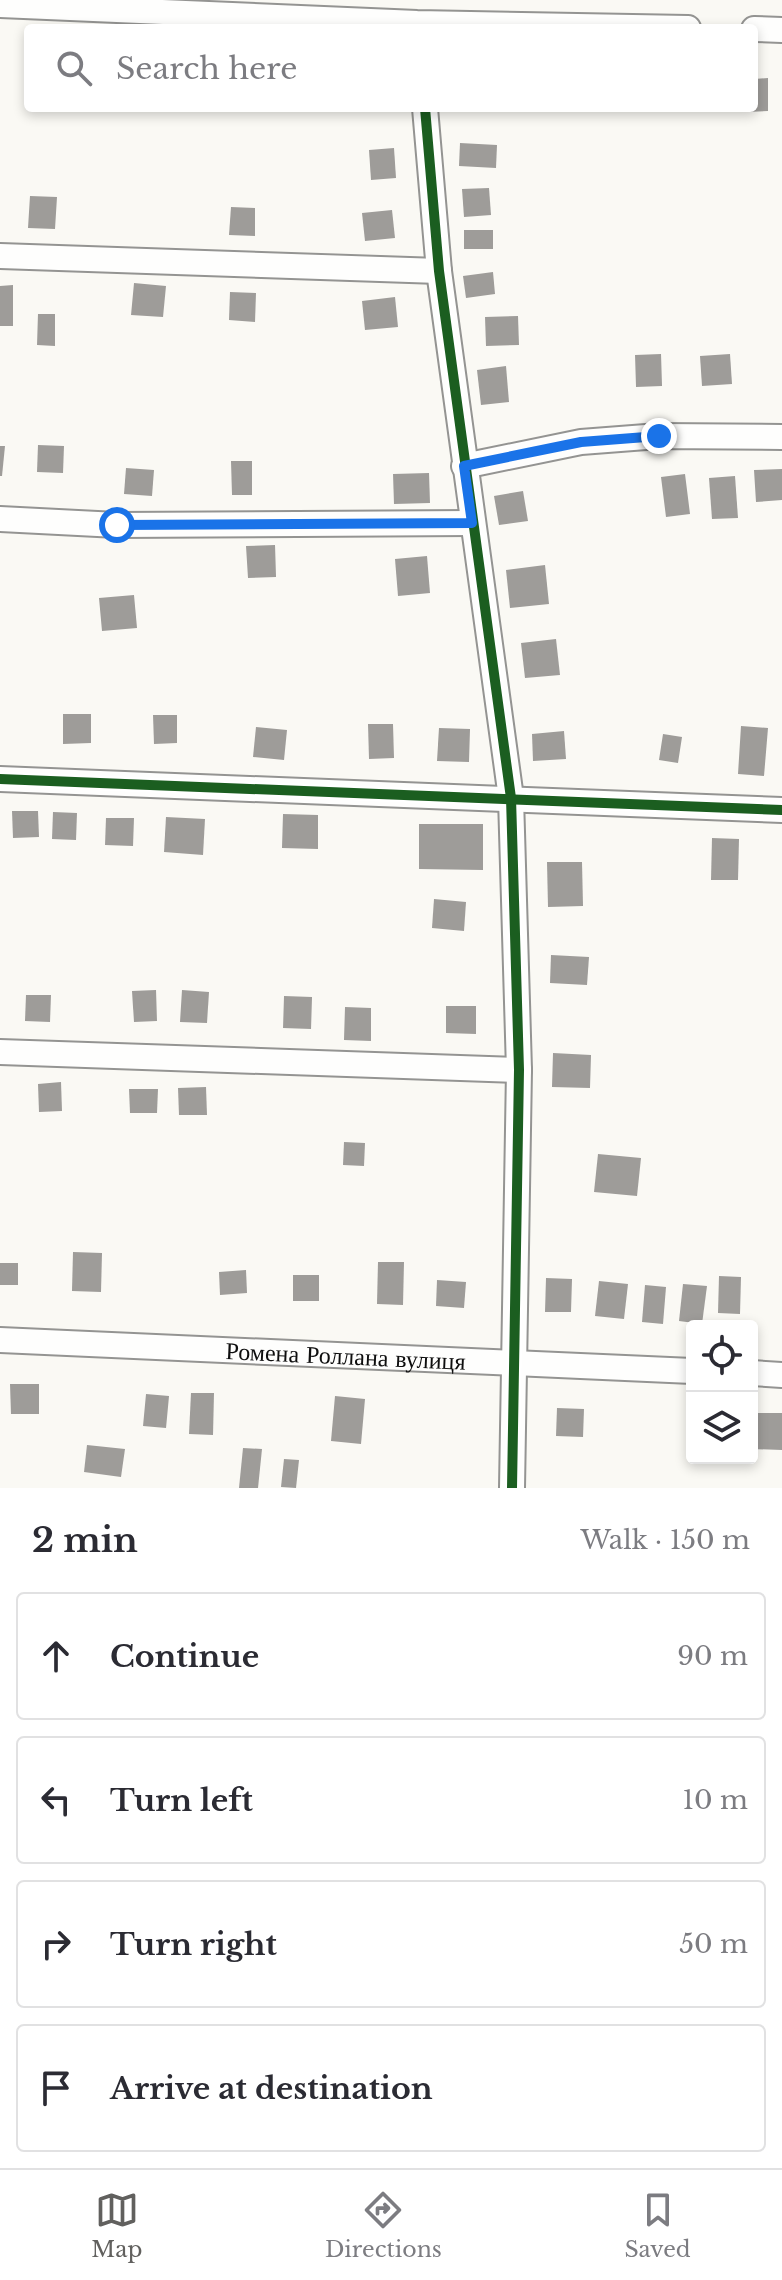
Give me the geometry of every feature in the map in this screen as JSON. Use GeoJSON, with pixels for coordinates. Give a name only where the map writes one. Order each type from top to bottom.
{"type":"FeatureCollection","features":[{"type":"Feature","properties":{"kind":"street"},"geometry":{"type":"LineString","coordinates":[[0,5],[589,24]]}},
{"type":"Feature","properties":{"kind":"street"},"geometry":{"type":"LineString","coordinates":[[758,29],[782,30]]}},
{"type":"Feature","properties":{"kind":"street"},"geometry":{"type":"LineString","coordinates":[[425,112],[439,271],[511,798],[519,1070],[512,1488]]}},
{"type":"Feature","properties":{"kind":"street"},"geometry":{"type":"LineString","coordinates":[[0,256],[439,271]]}},
{"type":"Feature","properties":{"kind":"street"},"geometry":{"type":"LineString","coordinates":[[464,466],[581,442],[659,436],[782,437]]}},
{"type":"Feature","properties":{"kind":"street"},"geometry":{"type":"LineString","coordinates":[[0,519],[117,525],[472,523]]}},
{"type":"Feature","properties":{"kind":"street"},"geometry":{"type":"LineString","coordinates":[[0,779],[782,810]]}},
{"type":"Feature","properties":{"kind":"street"},"geometry":{"type":"LineString","coordinates":[[0,1052],[519,1070]]}},
{"type":"Feature","properties":{"kind":"street","name":"Ромена Роллана вулиця"},"geometry":{"type":"LineString","coordinates":[[0,1340],[686,1371]]}},
{"type":"Feature","properties":{"kind":"street"},"geometry":{"type":"LineString","coordinates":[[758,1373],[782,1375]]}},
{"type":"Feature","properties":{"kind":"building"},"geometry":{"type":"Polygon","coordinates":[[[768,78],[768,111],[758,111],[758,79],[768,78]]]}},
{"type":"Feature","properties":{"kind":"building"},"geometry":{"type":"Polygon","coordinates":[[[460,143],[497,145],[496,168],[459,166],[460,143]]]}},
{"type":"Feature","properties":{"kind":"building"},"geometry":{"type":"Polygon","coordinates":[[[394,148],[396,178],[371,180],[369,150],[394,148]]]}},
{"type":"Feature","properties":{"kind":"building"},"geometry":{"type":"Polygon","coordinates":[[[489,188],[491,215],[464,217],[462,189],[489,188]]]}},
{"type":"Feature","properties":{"kind":"building"},"geometry":{"type":"Polygon","coordinates":[[[30,196],[57,197],[55,229],[28,228],[30,196]]]}},
{"type":"Feature","properties":{"kind":"building"},"geometry":{"type":"Polygon","coordinates":[[[231,207],[255,208],[255,236],[229,235],[231,207]]]}},
{"type":"Feature","properties":{"kind":"building"},"geometry":{"type":"Polygon","coordinates":[[[392,210],[395,238],[365,241],[362,213],[392,210]]]}},
{"type":"Feature","properties":{"kind":"building"},"geometry":{"type":"Polygon","coordinates":[[[464,230],[493,230],[493,249],[464,249],[464,230]]]}},
{"type":"Feature","properties":{"kind":"building"},"geometry":{"type":"Polygon","coordinates":[[[493,272],[495,294],[466,298],[463,276],[493,272]]]}},
{"type":"Feature","properties":{"kind":"building"},"geometry":{"type":"Polygon","coordinates":[[[134,283],[166,286],[163,317],[131,315],[134,283]]]}},
{"type":"Feature","properties":{"kind":"building"},"geometry":{"type":"Polygon","coordinates":[[[13,285],[13,326],[0,326],[0,286],[13,285]]]}},
{"type":"Feature","properties":{"kind":"building"},"geometry":{"type":"Polygon","coordinates":[[[230,292],[256,293],[255,322],[229,320],[230,292]]]}},
{"type":"Feature","properties":{"kind":"building"},"geometry":{"type":"Polygon","coordinates":[[[395,297],[398,327],[365,330],[362,301],[395,297]]]}},
{"type":"Feature","properties":{"kind":"building"},"geometry":{"type":"Polygon","coordinates":[[[38,314],[55,314],[55,346],[37,345],[38,314]]]}},
{"type":"Feature","properties":{"kind":"building"},"geometry":{"type":"Polygon","coordinates":[[[518,316],[519,345],[486,346],[485,317],[518,316]]]}},
{"type":"Feature","properties":{"kind":"building"},"geometry":{"type":"Polygon","coordinates":[[[661,354],[662,386],[636,387],[635,355],[661,354]]]}},
{"type":"Feature","properties":{"kind":"building"},"geometry":{"type":"Polygon","coordinates":[[[730,354],[732,384],[702,386],[700,356],[730,354]]]}},
{"type":"Feature","properties":{"kind":"building"},"geometry":{"type":"Polygon","coordinates":[[[506,366],[509,402],[481,405],[477,370],[506,366]]]}},
{"type":"Feature","properties":{"kind":"building"},"geometry":{"type":"Polygon","coordinates":[[[38,445],[64,446],[63,473],[37,472],[38,445]]]}},
{"type":"Feature","properties":{"kind":"building"},"geometry":{"type":"Polygon","coordinates":[[[0,446],[5,446],[2,476],[0,476],[0,446]]]}},
{"type":"Feature","properties":{"kind":"building"},"geometry":{"type":"Polygon","coordinates":[[[231,461],[252,461],[252,495],[232,495],[231,461]]]}},
{"type":"Feature","properties":{"kind":"building"},"geometry":{"type":"Polygon","coordinates":[[[126,468],[154,470],[152,496],[124,494],[126,468]]]}},
{"type":"Feature","properties":{"kind":"building"},"geometry":{"type":"Polygon","coordinates":[[[782,469],[782,500],[756,502],[754,470],[782,469]]]}},
{"type":"Feature","properties":{"kind":"building"},"geometry":{"type":"Polygon","coordinates":[[[429,473],[430,503],[394,504],[393,474],[429,473]]]}},
{"type":"Feature","properties":{"kind":"building"},"geometry":{"type":"Polygon","coordinates":[[[685,474],[690,514],[666,517],[661,477],[685,474]]]}},
{"type":"Feature","properties":{"kind":"building"},"geometry":{"type":"Polygon","coordinates":[[[735,476],[738,518],[712,519],[709,478],[735,476]]]}},
{"type":"Feature","properties":{"kind":"building"},"geometry":{"type":"Polygon","coordinates":[[[523,491],[528,521],[499,525],[494,496],[523,491]]]}},
{"type":"Feature","properties":{"kind":"building"},"geometry":{"type":"Polygon","coordinates":[[[275,545],[276,577],[248,578],[246,546],[275,545]]]}},
{"type":"Feature","properties":{"kind":"building"},"geometry":{"type":"Polygon","coordinates":[[[427,556],[430,593],[398,596],[395,559],[427,556]]]}},
{"type":"Feature","properties":{"kind":"building"},"geometry":{"type":"Polygon","coordinates":[[[545,565],[549,604],[510,608],[506,570],[545,565]]]}},
{"type":"Feature","properties":{"kind":"building"},"geometry":{"type":"Polygon","coordinates":[[[134,595],[137,628],[102,631],[99,598],[134,595]]]}},
{"type":"Feature","properties":{"kind":"building"},"geometry":{"type":"Polygon","coordinates":[[[556,639],[560,675],[525,678],[521,643],[556,639]]]}},
{"type":"Feature","properties":{"kind":"building"},"geometry":{"type":"Polygon","coordinates":[[[63,714],[91,714],[91,743],[63,744],[63,714]]]}},
{"type":"Feature","properties":{"kind":"building"},"geometry":{"type":"Polygon","coordinates":[[[153,715],[177,715],[177,743],[154,744],[153,715]]]}},
{"type":"Feature","properties":{"kind":"building"},"geometry":{"type":"Polygon","coordinates":[[[368,724],[393,724],[394,758],[369,759],[368,724]]]}},
{"type":"Feature","properties":{"kind":"building"},"geometry":{"type":"Polygon","coordinates":[[[741,726],[768,728],[764,776],[738,774],[741,726]]]}},
{"type":"Feature","properties":{"kind":"building"},"geometry":{"type":"Polygon","coordinates":[[[256,727],[287,730],[284,760],[253,757],[256,727]]]}},
{"type":"Feature","properties":{"kind":"building"},"geometry":{"type":"Polygon","coordinates":[[[439,728],[470,729],[469,762],[437,761],[439,728]]]}},
{"type":"Feature","properties":{"kind":"building"},"geometry":{"type":"Polygon","coordinates":[[[564,731],[566,759],[533,761],[532,734],[564,731]]]}},
{"type":"Feature","properties":{"kind":"building"},"geometry":{"type":"Polygon","coordinates":[[[663,734],[682,737],[678,763],[659,760],[663,734]]]}},
{"type":"Feature","properties":{"kind":"building"},"geometry":{"type":"Polygon","coordinates":[[[12,811],[38,811],[39,837],[13,838],[12,811]]]}},
{"type":"Feature","properties":{"kind":"building"},"geometry":{"type":"Polygon","coordinates":[[[53,812],[77,813],[76,840],[52,839],[53,812]]]}},
{"type":"Feature","properties":{"kind":"building"},"geometry":{"type":"Polygon","coordinates":[[[283,814],[318,815],[318,849],[282,848],[283,814]]]}},
{"type":"Feature","properties":{"kind":"building"},"geometry":{"type":"Polygon","coordinates":[[[166,817],[205,819],[203,855],[164,852],[166,817]]]}},
{"type":"Feature","properties":{"kind":"building"},"geometry":{"type":"Polygon","coordinates":[[[106,818],[134,818],[133,846],[105,845],[106,818]]]}},
{"type":"Feature","properties":{"kind":"building"},"geometry":{"type":"Polygon","coordinates":[[[419,824],[483,824],[483,870],[419,869],[419,824]]]}},
{"type":"Feature","properties":{"kind":"building"},"geometry":{"type":"Polygon","coordinates":[[[712,838],[739,839],[738,880],[711,880],[712,838]]]}},
{"type":"Feature","properties":{"kind":"building"},"geometry":{"type":"Polygon","coordinates":[[[547,862],[582,862],[583,906],[548,907],[547,862]]]}},
{"type":"Feature","properties":{"kind":"building"},"geometry":{"type":"Polygon","coordinates":[[[434,899],[466,902],[464,931],[432,928],[434,899]]]}},
{"type":"Feature","properties":{"kind":"building"},"geometry":{"type":"Polygon","coordinates":[[[551,955],[589,957],[587,985],[550,983],[551,955]]]}},
{"type":"Feature","properties":{"kind":"building"},"geometry":{"type":"Polygon","coordinates":[[[156,990],[157,1021],[134,1022],[132,991],[156,990]]]}},
{"type":"Feature","properties":{"kind":"building"},"geometry":{"type":"Polygon","coordinates":[[[182,990],[209,992],[207,1023],[180,1022],[182,990]]]}},
{"type":"Feature","properties":{"kind":"building"},"geometry":{"type":"Polygon","coordinates":[[[26,995],[51,995],[50,1022],[25,1021],[26,995]]]}},
{"type":"Feature","properties":{"kind":"building"},"geometry":{"type":"Polygon","coordinates":[[[284,996],[312,997],[311,1029],[283,1028],[284,996]]]}},
{"type":"Feature","properties":{"kind":"building"},"geometry":{"type":"Polygon","coordinates":[[[446,1006],[476,1006],[476,1034],[446,1033],[446,1006]]]}},
{"type":"Feature","properties":{"kind":"building"},"geometry":{"type":"Polygon","coordinates":[[[345,1007],[371,1008],[371,1041],[344,1040],[345,1007]]]}},
{"type":"Feature","properties":{"kind":"building"},"geometry":{"type":"Polygon","coordinates":[[[553,1053],[591,1055],[590,1088],[552,1087],[553,1053]]]}},
{"type":"Feature","properties":{"kind":"building"},"geometry":{"type":"Polygon","coordinates":[[[61,1082],[62,1111],[39,1112],[38,1084],[61,1082]]]}},
{"type":"Feature","properties":{"kind":"building"},"geometry":{"type":"Polygon","coordinates":[[[206,1087],[207,1115],[179,1115],[178,1088],[206,1087]]]}},
{"type":"Feature","properties":{"kind":"building"},"geometry":{"type":"Polygon","coordinates":[[[129,1089],[158,1089],[157,1113],[130,1113],[129,1089]]]}},
{"type":"Feature","properties":{"kind":"building"},"geometry":{"type":"Polygon","coordinates":[[[344,1142],[365,1143],[364,1166],[343,1165],[344,1142]]]}},
{"type":"Feature","properties":{"kind":"building"},"geometry":{"type":"Polygon","coordinates":[[[598,1154],[641,1158],[637,1196],[594,1192],[598,1154]]]}},
{"type":"Feature","properties":{"kind":"building"},"geometry":{"type":"Polygon","coordinates":[[[73,1252],[102,1253],[101,1292],[72,1291],[73,1252]]]}},
{"type":"Feature","properties":{"kind":"building"},"geometry":{"type":"Polygon","coordinates":[[[378,1262],[404,1262],[403,1305],[377,1304],[378,1262]]]}},
{"type":"Feature","properties":{"kind":"building"},"geometry":{"type":"Polygon","coordinates":[[[0,1263],[18,1263],[18,1285],[0,1285],[0,1263]]]}},
{"type":"Feature","properties":{"kind":"building"},"geometry":{"type":"Polygon","coordinates":[[[246,1270],[247,1293],[220,1295],[219,1272],[246,1270]]]}},
{"type":"Feature","properties":{"kind":"building"},"geometry":{"type":"Polygon","coordinates":[[[293,1275],[319,1275],[319,1301],[293,1301],[293,1275]]]}},
{"type":"Feature","properties":{"kind":"building"},"geometry":{"type":"Polygon","coordinates":[[[719,1276],[741,1277],[740,1314],[718,1313],[719,1276]]]}},
{"type":"Feature","properties":{"kind":"building"},"geometry":{"type":"Polygon","coordinates":[[[546,1278],[572,1279],[571,1312],[545,1312],[546,1278]]]}},
{"type":"Feature","properties":{"kind":"building"},"geometry":{"type":"Polygon","coordinates":[[[437,1280],[466,1282],[464,1308],[436,1306],[437,1280]]]}},
{"type":"Feature","properties":{"kind":"building"},"geometry":{"type":"Polygon","coordinates":[[[599,1281],[628,1284],[624,1319],[595,1316],[599,1281]]]}},
{"type":"Feature","properties":{"kind":"building"},"geometry":{"type":"Polygon","coordinates":[[[683,1284],[707,1286],[703,1320],[679,1321],[683,1284]]]}},
{"type":"Feature","properties":{"kind":"building"},"geometry":{"type":"Polygon","coordinates":[[[645,1285],[666,1287],[663,1324],[642,1322],[645,1285]]]}},
{"type":"Feature","properties":{"kind":"building"},"geometry":{"type":"Polygon","coordinates":[[[10,1384],[39,1384],[39,1414],[11,1414],[10,1384]]]}},
{"type":"Feature","properties":{"kind":"building"},"geometry":{"type":"Polygon","coordinates":[[[191,1393],[214,1393],[213,1435],[189,1434],[191,1393]]]}},
{"type":"Feature","properties":{"kind":"building"},"geometry":{"type":"Polygon","coordinates":[[[146,1394],[169,1396],[166,1428],[143,1426],[146,1394]]]}},
{"type":"Feature","properties":{"kind":"building"},"geometry":{"type":"Polygon","coordinates":[[[335,1396],[365,1399],[361,1444],[331,1441],[335,1396]]]}},
{"type":"Feature","properties":{"kind":"building"},"geometry":{"type":"Polygon","coordinates":[[[557,1408],[584,1409],[583,1437],[556,1436],[557,1408]]]}},
{"type":"Feature","properties":{"kind":"building"},"geometry":{"type":"Polygon","coordinates":[[[758,1413],[782,1413],[782,1450],[758,1449],[758,1413]]]}},
{"type":"Feature","properties":{"kind":"building"},"geometry":{"type":"Polygon","coordinates":[[[87,1445],[125,1449],[121,1477],[84,1472],[87,1445]]]}},
{"type":"Feature","properties":{"kind":"building"},"geometry":{"type":"Polygon","coordinates":[[[243,1448],[262,1449],[258,1488],[239,1488],[243,1448]]]}},
{"type":"Feature","properties":{"kind":"building"},"geometry":{"type":"Polygon","coordinates":[[[284,1459],[299,1460],[296,1488],[281,1487],[284,1459]]]}},
{"type":"Feature","properties":{"kind":"cycle path"},"geometry":{"type":"LineString","coordinates":[[425,112],[439,271],[511,798],[519,1070],[512,1488]]}},
{"type":"Feature","properties":{"kind":"cycle path"},"geometry":{"type":"LineString","coordinates":[[0,779],[782,810]]}},
{"type":"Feature","properties":{"kind":"route"},"geometry":{"type":"LineString","coordinates":[[117,525],[472,523],[464,466],[581,442],[659,436]]}}]}
